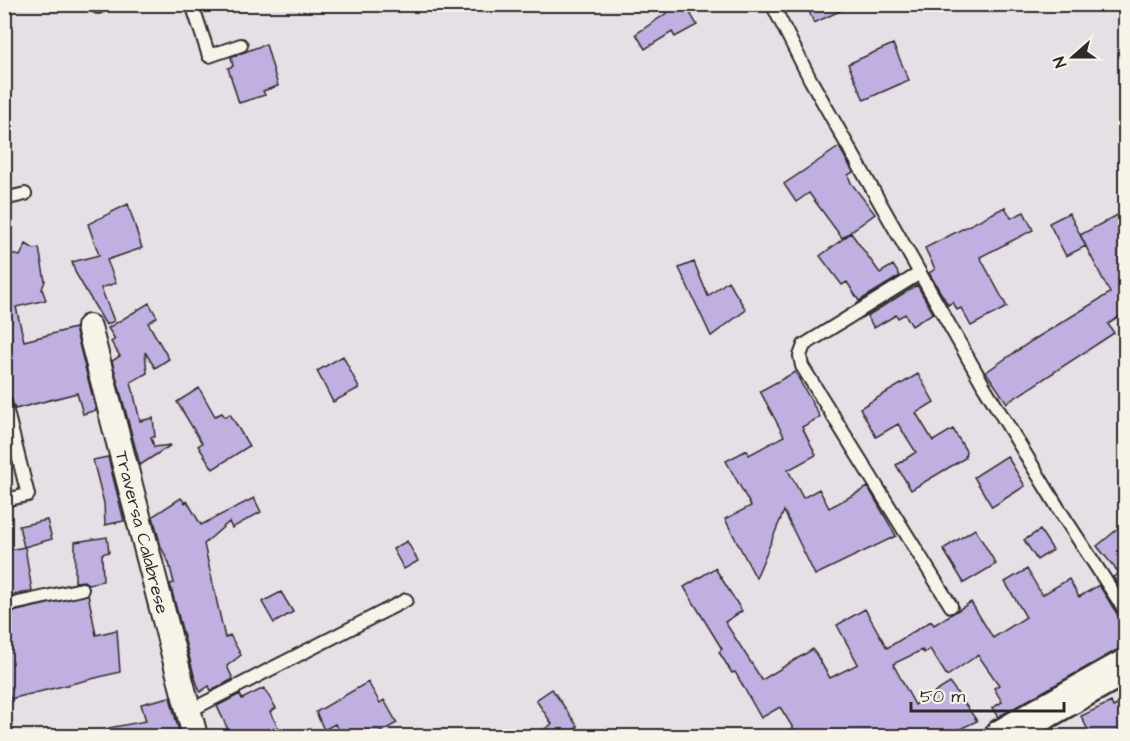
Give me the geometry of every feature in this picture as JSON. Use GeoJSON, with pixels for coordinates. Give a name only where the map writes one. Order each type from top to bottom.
{"type":"FeatureCollection","features":[{"type":"Feature","properties":{"kind":"street","name":"Traversa Calabrese"},"geometry":{"type":"LineString","coordinates":[[89,327],[195,736]]}},
{"type":"Feature","properties":{"kind":"street"},"geometry":{"type":"LineString","coordinates":[[1002,736],[1125,666]]}},
{"type":"Feature","properties":{"kind":"lane"},"geometry":{"type":"LineString","coordinates":[[192,4],[209,56],[241,45]]}},
{"type":"Feature","properties":{"kind":"lane"},"geometry":{"type":"LineString","coordinates":[[772,4],[810,80],[920,273],[1047,490],[1125,612]]}},
{"type":"Feature","properties":{"kind":"lane"},"geometry":{"type":"LineString","coordinates":[[4,199],[25,194]]}},
{"type":"Feature","properties":{"kind":"lane"},"geometry":{"type":"LineString","coordinates":[[920,273],[804,345],[800,356],[802,366],[951,606]]}},
{"type":"Feature","properties":{"kind":"lane"},"geometry":{"type":"LineString","coordinates":[[4,400],[28,495],[4,500]]}},
{"type":"Feature","properties":{"kind":"lane"},"geometry":{"type":"LineString","coordinates":[[4,606],[82,589]]}},
{"type":"Feature","properties":{"kind":"lane"},"geometry":{"type":"LineString","coordinates":[[189,711],[406,600]]}},
{"type":"Feature","properties":{"kind":"building"},"geometry":{"type":"Polygon","coordinates":[[[680,4],[685,4],[697,25],[675,37],[672,32],[645,49],[636,34],[680,4]]]}},
{"type":"Feature","properties":{"kind":"building"},"geometry":{"type":"Polygon","coordinates":[[[806,4],[855,4],[814,23],[806,4]]]}},
{"type":"Feature","properties":{"kind":"building"},"geometry":{"type":"Polygon","coordinates":[[[266,44],[278,86],[263,91],[265,95],[239,103],[228,68],[233,66],[231,57],[266,44]]]}},
{"type":"Feature","properties":{"kind":"building"},"geometry":{"type":"Polygon","coordinates":[[[893,44],[909,80],[864,100],[848,64],[893,44]]]}},
{"type":"Feature","properties":{"kind":"building"},"geometry":{"type":"Polygon","coordinates":[[[839,147],[853,172],[848,175],[851,183],[875,214],[842,238],[809,193],[796,202],[784,184],[839,147]]]}},
{"type":"Feature","properties":{"kind":"building"},"geometry":{"type":"Polygon","coordinates":[[[128,204],[142,248],[107,260],[116,283],[101,288],[114,321],[106,325],[75,272],[72,262],[99,255],[88,224],[128,204]]]}},
{"type":"Feature","properties":{"kind":"building"},"geometry":{"type":"Polygon","coordinates":[[[1005,207],[1011,218],[1024,212],[1033,230],[980,257],[1007,307],[971,326],[961,308],[957,310],[953,302],[948,305],[929,273],[935,269],[925,248],[1005,207]]]}},
{"type":"Feature","properties":{"kind":"building"},"geometry":{"type":"Polygon","coordinates":[[[1125,211],[1125,323],[1122,315],[1108,324],[1114,333],[1007,403],[986,372],[1110,293],[1080,235],[1125,211]]]}},
{"type":"Feature","properties":{"kind":"building"},"geometry":{"type":"Polygon","coordinates":[[[1069,213],[1086,246],[1066,256],[1049,223],[1069,213]]]}},
{"type":"Feature","properties":{"kind":"building"},"geometry":{"type":"Polygon","coordinates":[[[851,233],[880,273],[893,265],[900,276],[859,301],[847,282],[842,285],[820,256],[851,233]]]}},
{"type":"Feature","properties":{"kind":"building"},"geometry":{"type":"Polygon","coordinates":[[[26,244],[34,249],[39,248],[45,281],[42,289],[46,300],[16,307],[24,341],[75,328],[96,410],[83,414],[77,393],[15,409],[10,395],[4,392],[4,252],[20,256],[26,244]]]}},
{"type":"Feature","properties":{"kind":"building"},"geometry":{"type":"Polygon","coordinates":[[[694,262],[708,296],[728,281],[746,310],[711,336],[679,268],[694,262]]]}},
{"type":"Feature","properties":{"kind":"building"},"geometry":{"type":"Polygon","coordinates":[[[917,285],[933,313],[912,326],[905,314],[898,318],[896,315],[874,328],[867,316],[917,285]]]}},
{"type":"Feature","properties":{"kind":"building"},"geometry":{"type":"Polygon","coordinates":[[[149,303],[157,317],[148,323],[169,359],[155,368],[145,352],[147,373],[131,382],[140,421],[153,418],[155,437],[151,437],[154,447],[171,445],[140,465],[112,361],[120,356],[111,342],[115,339],[108,328],[149,303]]]}},
{"type":"Feature","properties":{"kind":"building"},"geometry":{"type":"Polygon","coordinates":[[[343,356],[359,388],[333,402],[317,371],[343,356]]]}},
{"type":"Feature","properties":{"kind":"building"},"geometry":{"type":"Polygon","coordinates":[[[795,372],[820,417],[802,427],[816,455],[788,470],[803,498],[819,489],[829,508],[868,487],[896,536],[815,575],[784,511],[756,578],[725,519],[751,506],[726,461],[747,450],[749,455],[784,436],[760,391],[795,372]]]}},
{"type":"Feature","properties":{"kind":"building"},"geometry":{"type":"Polygon","coordinates":[[[918,374],[934,402],[916,413],[933,441],[953,429],[966,451],[965,458],[911,490],[896,465],[916,452],[898,424],[876,437],[860,408],[918,374]]]}},
{"type":"Feature","properties":{"kind":"building"},"geometry":{"type":"Polygon","coordinates":[[[199,388],[215,416],[222,413],[225,417],[230,414],[249,446],[213,469],[198,446],[202,443],[177,402],[199,388]]]}},
{"type":"Feature","properties":{"kind":"building"},"geometry":{"type":"Polygon","coordinates":[[[1007,456],[1025,486],[992,507],[974,477],[1007,456]]]}},
{"type":"Feature","properties":{"kind":"building"},"geometry":{"type":"Polygon","coordinates":[[[108,457],[124,521],[105,525],[104,503],[93,460],[108,457]]]}},
{"type":"Feature","properties":{"kind":"building"},"geometry":{"type":"Polygon","coordinates":[[[181,498],[185,503],[187,501],[201,525],[254,498],[261,512],[232,528],[229,522],[204,544],[225,638],[230,635],[241,655],[227,666],[233,679],[211,691],[209,686],[200,692],[194,675],[170,584],[174,583],[169,563],[161,547],[153,516],[181,498]]]}},
{"type":"Feature","properties":{"kind":"building"},"geometry":{"type":"Polygon","coordinates":[[[47,520],[52,539],[24,547],[19,526],[47,520]]]}},
{"type":"Feature","properties":{"kind":"building"},"geometry":{"type":"Polygon","coordinates":[[[1125,523],[1125,586],[1121,589],[1113,577],[1119,573],[1097,546],[1125,523]]]}},
{"type":"Feature","properties":{"kind":"building"},"geometry":{"type":"Polygon","coordinates":[[[975,529],[996,564],[964,583],[943,549],[975,529]]]}},
{"type":"Feature","properties":{"kind":"building"},"geometry":{"type":"Polygon","coordinates":[[[1040,530],[1053,550],[1037,560],[1024,540],[1040,530]]]}},
{"type":"Feature","properties":{"kind":"building"},"geometry":{"type":"Polygon","coordinates":[[[107,537],[109,552],[102,554],[103,581],[88,584],[84,581],[75,582],[75,542],[107,537]]]}},
{"type":"Feature","properties":{"kind":"building"},"geometry":{"type":"Polygon","coordinates":[[[407,541],[418,561],[404,569],[393,549],[407,541]]]}},
{"type":"Feature","properties":{"kind":"building"},"geometry":{"type":"Polygon","coordinates":[[[25,547],[32,591],[4,597],[4,551],[25,547]]]}},
{"type":"Feature","properties":{"kind":"building"},"geometry":{"type":"Polygon","coordinates":[[[715,568],[742,611],[725,622],[762,680],[813,649],[830,678],[858,664],[837,625],[865,609],[887,648],[931,621],[934,625],[971,602],[993,638],[1026,617],[1005,582],[1027,569],[1042,595],[1069,579],[1079,597],[1099,585],[1119,617],[1125,620],[1125,647],[998,717],[992,708],[1002,702],[994,688],[999,685],[978,655],[947,676],[930,649],[924,653],[922,650],[893,664],[915,705],[950,683],[977,721],[945,736],[798,736],[780,707],[761,718],[735,672],[732,673],[719,652],[722,649],[684,587],[715,568]]]}},
{"type":"Feature","properties":{"kind":"building"},"geometry":{"type":"Polygon","coordinates":[[[281,592],[293,612],[274,623],[262,602],[281,592]]]}},
{"type":"Feature","properties":{"kind":"building"},"geometry":{"type":"Polygon","coordinates":[[[88,594],[96,635],[117,630],[120,672],[10,699],[4,668],[4,614],[88,594]]]}},
{"type":"Feature","properties":{"kind":"building"},"geometry":{"type":"Polygon","coordinates":[[[368,682],[380,703],[384,700],[397,723],[373,736],[341,736],[335,724],[324,730],[316,712],[368,682]]]}},
{"type":"Feature","properties":{"kind":"building"},"geometry":{"type":"Polygon","coordinates":[[[264,688],[276,708],[270,712],[283,736],[231,736],[217,706],[240,694],[242,699],[264,688]]]}},
{"type":"Feature","properties":{"kind":"building"},"geometry":{"type":"Polygon","coordinates":[[[552,689],[578,727],[564,736],[534,736],[552,724],[536,700],[552,689]]]}},
{"type":"Feature","properties":{"kind":"building"},"geometry":{"type":"Polygon","coordinates":[[[170,697],[180,736],[108,736],[108,728],[146,721],[141,704],[170,697]]]}},
{"type":"Feature","properties":{"kind":"building"},"geometry":{"type":"Polygon","coordinates":[[[1125,701],[1125,736],[1091,736],[1081,716],[1111,702],[1113,707],[1125,701]]]}}]}
